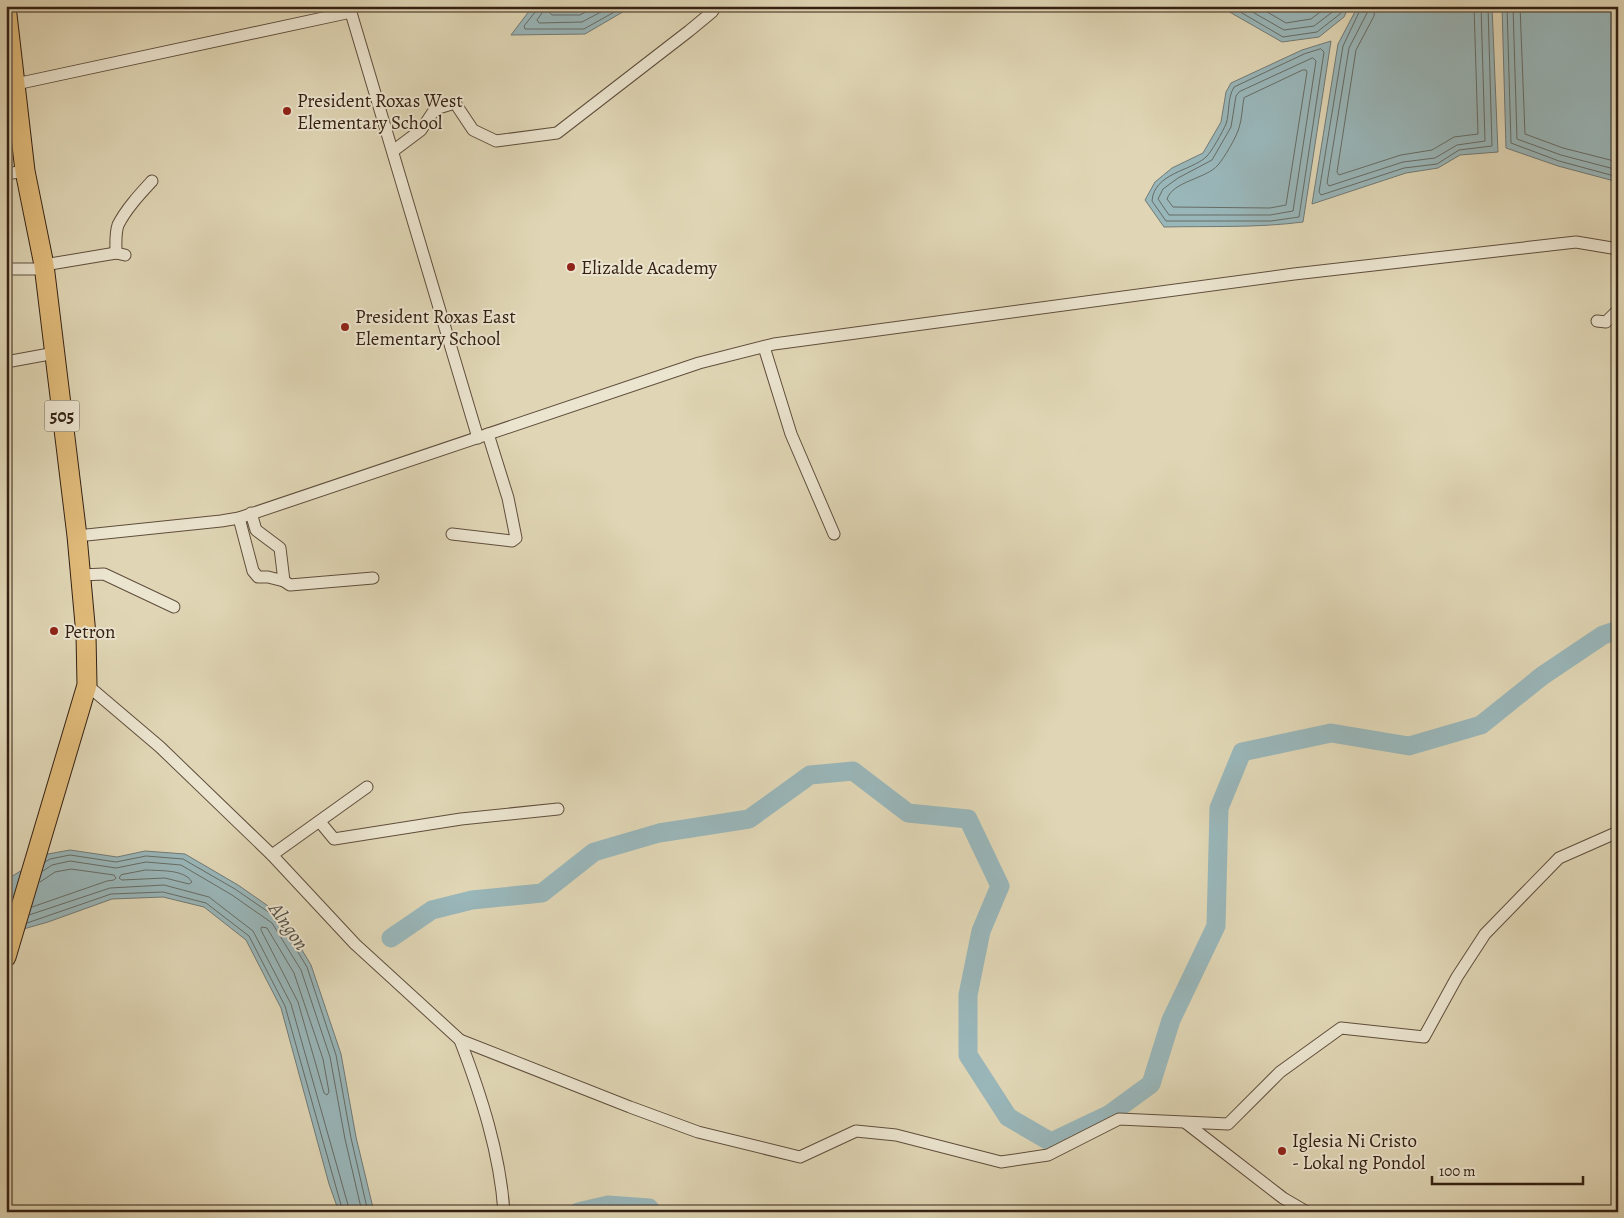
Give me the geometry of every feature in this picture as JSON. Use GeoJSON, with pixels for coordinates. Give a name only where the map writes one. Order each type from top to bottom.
{"type":"FeatureCollection","features":[{"type":"Feature","properties":{"kind":"main road","name":"505"},"geometry":{"type":"LineString","coordinates":[[6,6],[13,80],[25,171],[44,267],[77,536],[86,635],[87,686],[6,956]]}},
{"type":"Feature","properties":{"kind":"street"},"geometry":{"type":"LineString","coordinates":[[393,151],[421,130],[435,109],[455,103],[473,130],[496,141],[556,132],[689,31],[712,12],[716,6]]}},
{"type":"Feature","properties":{"kind":"street"},"geometry":{"type":"LineString","coordinates":[[13,80],[350,9],[483,436],[508,498],[516,538],[512,541],[452,534]]}},
{"type":"Feature","properties":{"kind":"street"},"geometry":{"type":"LineString","coordinates":[[6,174],[25,171]]}},
{"type":"Feature","properties":{"kind":"street"},"geometry":{"type":"LineString","coordinates":[[6,269],[44,267],[121,254],[116,238],[118,226],[137,197],[152,180]]}},
{"type":"Feature","properties":{"kind":"street"},"geometry":{"type":"LineString","coordinates":[[77,536],[239,518],[699,363],[764,347],[1303,272],[1576,242],[1618,249]]}},
{"type":"Feature","properties":{"kind":"street"},"geometry":{"type":"LineString","coordinates":[[1597,321],[1606,322],[1618,310]]}},
{"type":"Feature","properties":{"kind":"street"},"geometry":{"type":"LineString","coordinates":[[764,347],[791,434],[834,534]]}},
{"type":"Feature","properties":{"kind":"street"},"geometry":{"type":"LineString","coordinates":[[6,362],[55,354]]}},
{"type":"Feature","properties":{"kind":"street"},"geometry":{"type":"LineString","coordinates":[[251,513],[256,530],[280,548],[284,580]]}},
{"type":"Feature","properties":{"kind":"street"},"geometry":{"type":"LineString","coordinates":[[239,518],[253,571],[258,577],[284,580],[290,586],[373,578]]}},
{"type":"Feature","properties":{"kind":"street"},"geometry":{"type":"LineString","coordinates":[[81,575],[104,574],[174,607]]}},
{"type":"Feature","properties":{"kind":"street"},"geometry":{"type":"LineString","coordinates":[[87,686],[160,747],[272,855],[355,944],[460,1040],[698,1132],[800,1157],[856,1131],[896,1135],[1001,1162],[1048,1155],[1119,1119],[1228,1124],[1280,1072],[1341,1028],[1424,1037],[1457,977],[1485,934],[1559,858],[1618,832]]}},
{"type":"Feature","properties":{"kind":"street"},"geometry":{"type":"LineString","coordinates":[[272,855],[367,787]]}},
{"type":"Feature","properties":{"kind":"street"},"geometry":{"type":"LineString","coordinates":[[320,822],[334,840],[461,820],[558,809]]}},
{"type":"Feature","properties":{"kind":"street"},"geometry":{"type":"LineString","coordinates":[[460,1040],[479,1089],[502,1185],[504,1212]]}},
{"type":"Feature","properties":{"kind":"street"},"geometry":{"type":"LineString","coordinates":[[1186,1123],[1283,1198],[1306,1212]]}},
{"type":"Feature","properties":{"kind":"water"},"geometry":{"type":"Polygon","coordinates":[[[533,6],[633,6],[585,34],[511,35],[533,6]]]}},
{"type":"Feature","properties":{"kind":"water"},"geometry":{"type":"Polygon","coordinates":[[[1223,6],[1349,6],[1344,17],[1319,37],[1282,42],[1226,10],[1223,6]]]}},
{"type":"Feature","properties":{"kind":"water"},"geometry":{"type":"Polygon","coordinates":[[[1358,6],[1492,6],[1498,152],[1460,155],[1438,168],[1406,173],[1312,204],[1338,44],[1358,6]]]}},
{"type":"Feature","properties":{"kind":"water"},"geometry":{"type":"Polygon","coordinates":[[[1502,6],[1618,6],[1618,182],[1558,166],[1506,148],[1502,6]]]}},
{"type":"Feature","properties":{"kind":"water"},"geometry":{"type":"Polygon","coordinates":[[[1331,41],[1303,222],[1251,226],[1164,227],[1145,200],[1155,182],[1172,168],[1203,153],[1221,122],[1226,92],[1231,83],[1302,50],[1331,41]]]}},
{"type":"Feature","properties":{"kind":"water"},"geometry":{"type":"Polygon","coordinates":[[[70,850],[117,857],[145,851],[185,854],[238,885],[281,915],[311,965],[341,1054],[356,1137],[374,1212],[339,1212],[329,1184],[281,1008],[246,940],[204,907],[163,897],[112,899],[48,922],[6,934],[6,880],[48,854],[70,850]]]}},
{"type":"Feature","properties":{"kind":"waterway"},"geometry":{"type":"LineString","coordinates":[[391,938],[432,910],[472,900],[542,893],[594,852],[659,833],[749,819],[810,775],[853,771],[908,813],[968,819],[1000,886],[981,931],[968,995],[968,1055],[1008,1117],[1051,1142],[1110,1114],[1151,1084],[1171,1020],[1216,926],[1219,808],[1242,752],[1331,733],[1409,746],[1481,725],[1542,676],[1603,635],[1618,630]]}},
{"type":"Feature","properties":{"kind":"waterway"},"geometry":{"type":"LineString","coordinates":[[578,1212],[608,1205],[649,1208],[652,1212]]}},
{"type":"Feature","properties":{"kind":"place","name":"President Roxas West Elementary School"},"geometry":{"type":"Point","coordinates":[287,111]}},
{"type":"Feature","properties":{"kind":"place","name":"Elizalde Academy"},"geometry":{"type":"Point","coordinates":[571,267]}},
{"type":"Feature","properties":{"kind":"place","name":"President Roxas East Elementary School"},"geometry":{"type":"Point","coordinates":[345,327]}},
{"type":"Feature","properties":{"kind":"place","name":"Petron"},"geometry":{"type":"Point","coordinates":[54,631]}},
{"type":"Feature","properties":{"kind":"place","name":"Iglesia Ni Cristo - Lokal ng Pondol"},"geometry":{"type":"Point","coordinates":[1282,1151]}},
{"type":"Feature","properties":{"kind":"water label","name":"Alngon"},"geometry":{"type":"Point","coordinates":[289,926]}}]}
